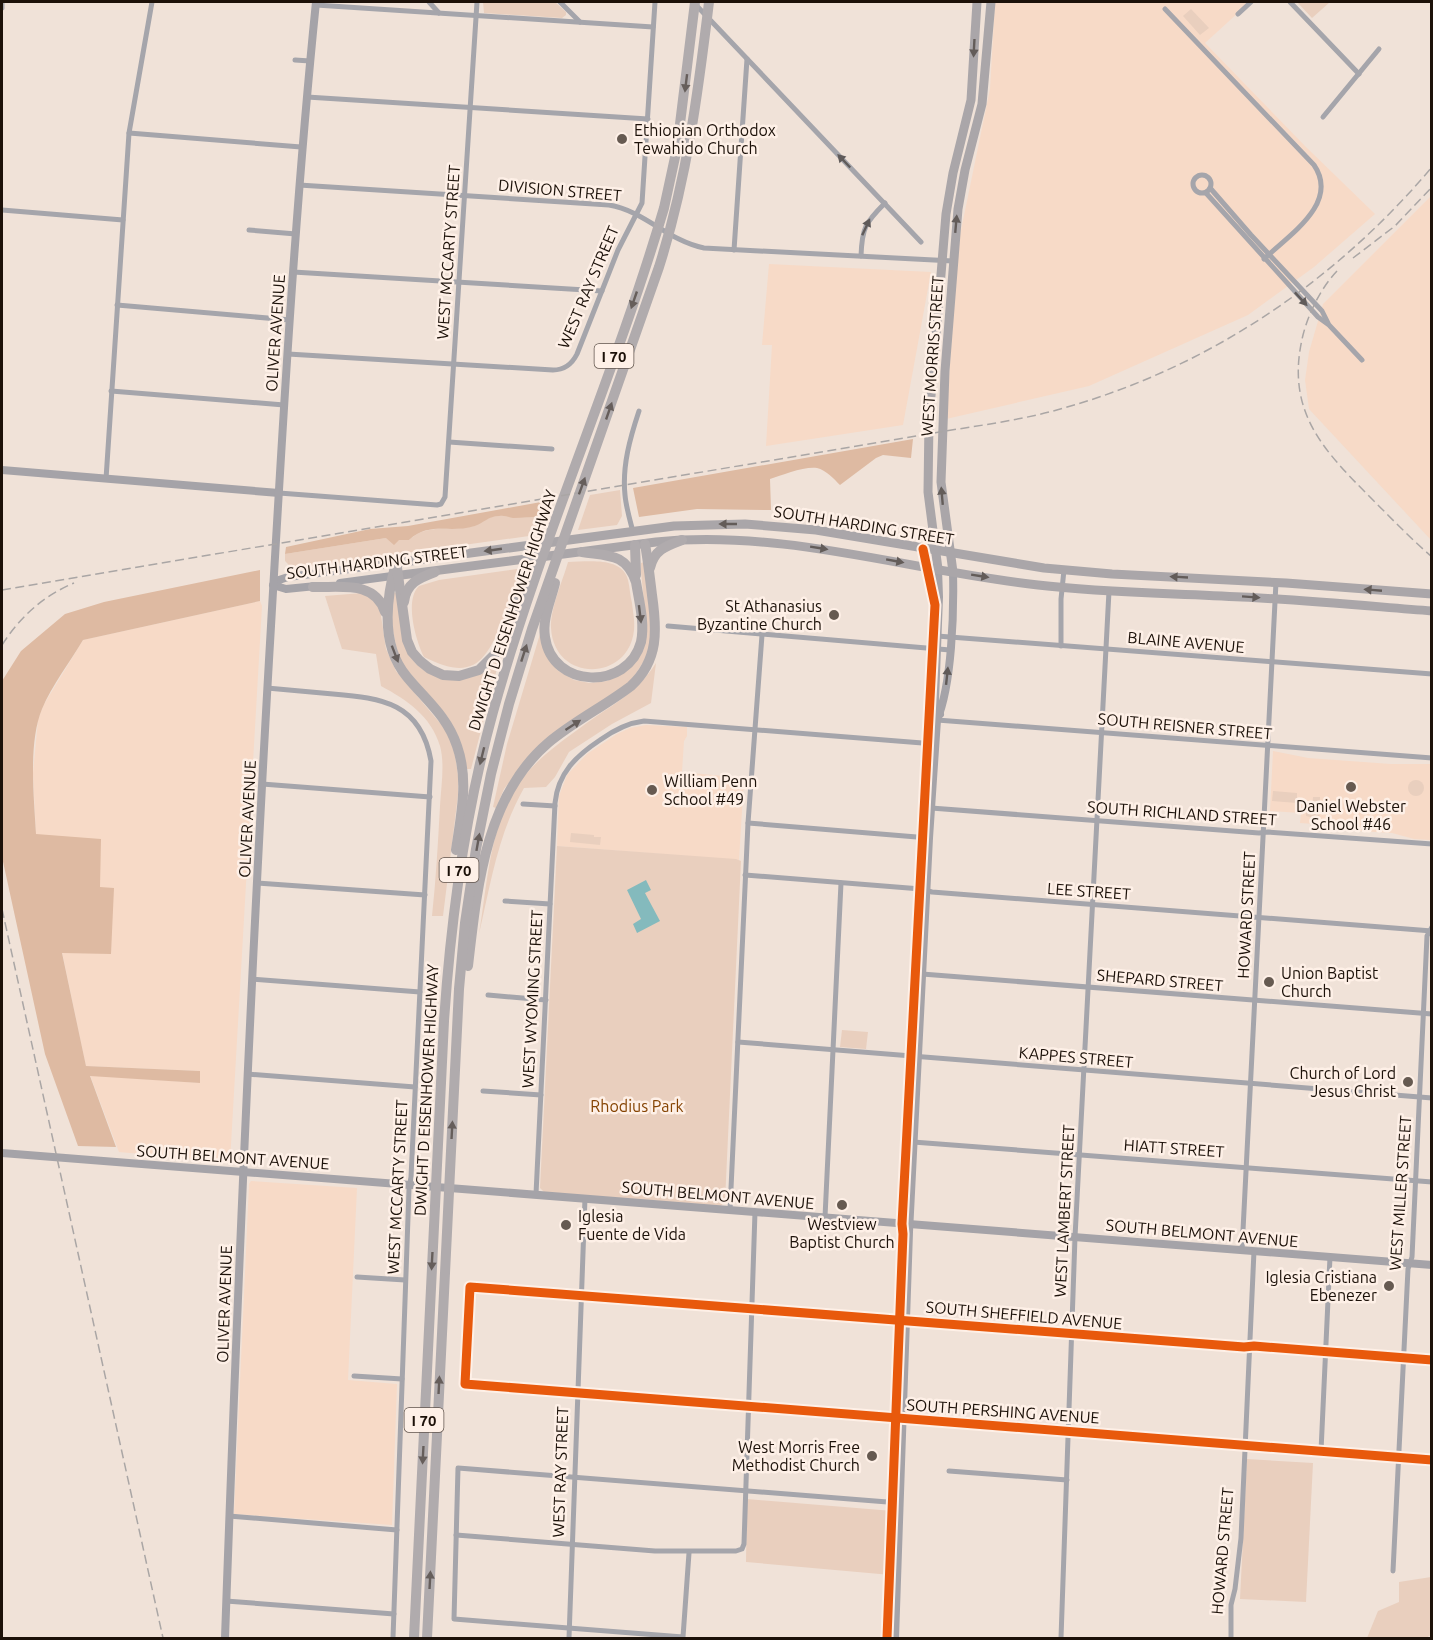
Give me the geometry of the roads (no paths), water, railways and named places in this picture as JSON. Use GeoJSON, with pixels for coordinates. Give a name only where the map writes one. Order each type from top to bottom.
{"type":"FeatureCollection","features":[{"type":"Feature","properties":{"kind":"highway","name":"DWIGHT D EISENHOWER HIGHWAY"},"geometry":{"type":"LineString","coordinates":[[414,1638],[436,1170],[449,952],[461,859],[479,767],[530,580],[573,471],[664,208],[677,147],[694,2]]}},
{"type":"Feature","properties":{"kind":"highway","name":"DWIGHT D EISENHOWER HIGHWAY"},"geometry":{"type":"LineString","coordinates":[[427,1638],[462,951],[481,825],[509,704],[675,216],[691,141],[709,2]]}},
{"type":"Feature","properties":{"kind":"highway"},"geometry":{"type":"LineString","coordinates":[[454,1088],[475,913],[487,851],[498,814],[512,785],[536,754],[631,686],[646,669],[653,652],[656,632],[651,564],[656,553],[682,540]]}},
{"type":"Feature","properties":{"kind":"highway"},"geometry":{"type":"LineString","coordinates":[[553,578],[545,622],[546,642],[553,658],[563,668],[578,676],[604,677],[617,672],[630,662],[637,651],[642,629],[636,582],[640,544]]}},
{"type":"Feature","properties":{"kind":"highway"},"geometry":{"type":"LineString","coordinates":[[640,544],[650,574]]}},
{"type":"Feature","properties":{"kind":"highway"},"geometry":{"type":"LineString","coordinates":[[582,552],[612,556],[622,560],[630,567],[636,582]]}},
{"type":"Feature","properties":{"kind":"highway"},"geometry":{"type":"LineString","coordinates":[[387,619],[396,563]]}},
{"type":"Feature","properties":{"kind":"highway"},"geometry":{"type":"LineString","coordinates":[[403,609],[405,595],[412,583],[435,572]]}},
{"type":"Feature","properties":{"kind":"highway"},"geometry":{"type":"LineString","coordinates":[[395,576],[407,640],[417,659],[438,674],[450,676],[464,676],[482,668],[495,654],[530,580]]}},
{"type":"Feature","properties":{"kind":"highway"},"geometry":{"type":"LineString","coordinates":[[313,587],[362,588],[379,598],[387,619],[392,647],[400,667],[439,712],[456,742],[462,765],[464,793],[451,893],[449,952]]}},
{"type":"Feature","properties":{"kind":"main road","name":"WEST MORRIS STREET"},"geometry":{"type":"LineString","coordinates":[[939,717],[935,700],[938,569],[928,492],[927,462],[942,261],[948,206],[970,110],[977,2]]}},
{"type":"Feature","properties":{"kind":"main road","name":"WEST MORRIS STREET"},"geometry":{"type":"LineString","coordinates":[[895,1638],[910,1224],[929,838],[935,744],[939,717],[944,703],[951,637],[953,572],[942,502],[941,462],[953,261],[960,197],[983,93],[991,2]]}},
{"type":"Feature","properties":{"kind":"main road","name":"OLIVER AVENUE"},"geometry":{"type":"LineString","coordinates":[[225,1638],[242,1171],[267,688],[301,147],[316,3]]}},
{"type":"Feature","properties":{"kind":"main road"},"geometry":{"type":"LineString","coordinates":[[973,77],[976,93],[971,128],[974,138]]}},
{"type":"Feature","properties":{"kind":"main road"},"geometry":{"type":"LineString","coordinates":[[960,197],[957,183],[964,153],[961,146]]}},
{"type":"Feature","properties":{"kind":"main road"},"geometry":{"type":"LineString","coordinates":[[2,470],[279,493]]}},
{"type":"Feature","properties":{"kind":"main road","name":"SOUTH HARDING STREET"},"geometry":{"type":"LineString","coordinates":[[273,585],[288,577],[633,532],[714,524],[762,524],[816,530],[1022,566],[1431,594]]}},
{"type":"Feature","properties":{"kind":"main road"},"geometry":{"type":"LineString","coordinates":[[633,532],[640,544]]}},
{"type":"Feature","properties":{"kind":"main road","name":"SOUTH HARDING STREET"},"geometry":{"type":"LineString","coordinates":[[273,585],[286,589],[313,587],[682,540],[777,542],[953,572],[1062,587],[1275,599],[1431,611]]}},
{"type":"Feature","properties":{"kind":"main road","name":"SOUTH BELMONT AVENUE"},"geometry":{"type":"LineString","coordinates":[[2,1153],[1431,1265]]}},
{"type":"Feature","properties":{"kind":"street"},"geometry":{"type":"LineString","coordinates":[[2,2],[2,8]]}},
{"type":"Feature","properties":{"kind":"street"},"geometry":{"type":"LineString","coordinates":[[106,479],[129,133],[152,2]]}},
{"type":"Feature","properties":{"kind":"street"},"geometry":{"type":"LineString","coordinates":[[429,2],[440,13]]}},
{"type":"Feature","properties":{"kind":"street","name":"WEST MCCARTY STREET"},"geometry":{"type":"LineString","coordinates":[[279,493],[441,504],[447,485],[477,2]]}},
{"type":"Feature","properties":{"kind":"street"},"geometry":{"type":"LineString","coordinates":[[560,2],[580,22]]}},
{"type":"Feature","properties":{"kind":"street","name":"WEST RAY STREET"},"geometry":{"type":"LineString","coordinates":[[454,364],[557,370],[570,364],[577,354],[620,245],[642,201],[655,2]]}},
{"type":"Feature","properties":{"kind":"street"},"geometry":{"type":"LineString","coordinates":[[694,2],[921,242]]}},
{"type":"Feature","properties":{"kind":"street"},"geometry":{"type":"LineString","coordinates":[[1238,14],[1251,2]]}},
{"type":"Feature","properties":{"kind":"street"},"geometry":{"type":"LineString","coordinates":[[1290,2],[1359,74]]}},
{"type":"Feature","properties":{"kind":"street"},"geometry":{"type":"LineString","coordinates":[[316,3],[653,27]]}},
{"type":"Feature","properties":{"kind":"street"},"geometry":{"type":"LineString","coordinates":[[1166,9],[1314,165],[1322,183],[1320,198],[1312,213],[1266,257]]}},
{"type":"Feature","properties":{"kind":"street"},"geometry":{"type":"LineString","coordinates":[[1323,117],[1379,49]]}},
{"type":"Feature","properties":{"kind":"street"},"geometry":{"type":"LineString","coordinates":[[734,250],[747,59]]}},
{"type":"Feature","properties":{"kind":"street"},"geometry":{"type":"LineString","coordinates":[[295,60],[310,62]]}},
{"type":"Feature","properties":{"kind":"street"},"geometry":{"type":"LineString","coordinates":[[307,97],[648,118]]}},
{"type":"Feature","properties":{"kind":"street"},"geometry":{"type":"LineString","coordinates":[[129,133],[301,147]]}},
{"type":"Feature","properties":{"kind":"street","name":"DIVISION STREET"},"geometry":{"type":"LineString","coordinates":[[299,185],[609,205],[637,214],[687,243],[704,248],[953,261]]}},
{"type":"Feature","properties":{"kind":"street"},"geometry":{"type":"LineString","coordinates":[[1208,191],[1318,317],[1329,325],[1362,360]]}},
{"type":"Feature","properties":{"kind":"street"},"geometry":{"type":"LineString","coordinates":[[861,256],[863,228],[885,203]]}},
{"type":"Feature","properties":{"kind":"street"},"geometry":{"type":"LineString","coordinates":[[2,210],[123,220]]}},
{"type":"Feature","properties":{"kind":"street"},"geometry":{"type":"LineString","coordinates":[[249,230],[296,234]]}},
{"type":"Feature","properties":{"kind":"street"},"geometry":{"type":"LineString","coordinates":[[293,272],[602,291]]}},
{"type":"Feature","properties":{"kind":"street"},"geometry":{"type":"LineString","coordinates":[[117,305],[290,320]]}},
{"type":"Feature","properties":{"kind":"street"},"geometry":{"type":"LineString","coordinates":[[288,354],[454,364]]}},
{"type":"Feature","properties":{"kind":"street"},"geometry":{"type":"LineString","coordinates":[[111,391],[284,405]]}},
{"type":"Feature","properties":{"kind":"street"},"geometry":{"type":"LineString","coordinates":[[633,532],[624,493],[627,452],[639,411]]}},
{"type":"Feature","properties":{"kind":"street"},"geometry":{"type":"LineString","coordinates":[[450,442],[552,449]]}},
{"type":"Feature","properties":{"kind":"street"},"geometry":{"type":"LineString","coordinates":[[1061,646],[1064,570]]}},
{"type":"Feature","properties":{"kind":"street","name":"HOWARD STREET"},"geometry":{"type":"LineString","coordinates":[[1242,1250],[1276,582]]}},
{"type":"Feature","properties":{"kind":"street","name":"WEST LAMBERT STREET"},"geometry":{"type":"LineString","coordinates":[[1061,1638],[1075,1237],[1109,591]]}},
{"type":"Feature","properties":{"kind":"street"},"geometry":{"type":"LineString","coordinates":[[668,626],[950,650]]}},
{"type":"Feature","properties":{"kind":"street"},"geometry":{"type":"LineString","coordinates":[[730,1210],[745,875],[762,634]]}},
{"type":"Feature","properties":{"kind":"street","name":"BLAINE AVENUE"},"geometry":{"type":"LineString","coordinates":[[938,636],[1431,674]]}},
{"type":"Feature","properties":{"kind":"street","name":"WEST MCCARTY STREET"},"geometry":{"type":"LineString","coordinates":[[267,688],[365,696],[383,700],[409,716],[425,739],[431,764],[405,1280],[393,1638]]}},
{"type":"Feature","properties":{"kind":"street","name":"SOUTH REISNER STREET"},"geometry":{"type":"LineString","coordinates":[[939,717],[1102,733],[1431,758]]}},
{"type":"Feature","properties":{"kind":"street"},"geometry":{"type":"LineString","coordinates":[[523,804],[555,806],[559,786],[573,761],[582,752],[626,725],[651,720],[935,744]]}},
{"type":"Feature","properties":{"kind":"street"},"geometry":{"type":"LineString","coordinates":[[262,784],[430,798]]}},
{"type":"Feature","properties":{"kind":"street","name":"WEST WYOMING STREET"},"geometry":{"type":"LineString","coordinates":[[536,1194],[555,806]]}},
{"type":"Feature","properties":{"kind":"street","name":"SOUTH RICHLAND STREET"},"geometry":{"type":"LineString","coordinates":[[931,808],[1431,844]]}},
{"type":"Feature","properties":{"kind":"street"},"geometry":{"type":"LineString","coordinates":[[748,823],[929,838]]}},
{"type":"Feature","properties":{"kind":"street","name":"LEE STREET"},"geometry":{"type":"LineString","coordinates":[[745,875],[1431,930]]}},
{"type":"Feature","properties":{"kind":"street"},"geometry":{"type":"LineString","coordinates":[[257,883],[425,895]]}},
{"type":"Feature","properties":{"kind":"street"},"geometry":{"type":"LineString","coordinates":[[825,1217],[841,883]]}},
{"type":"Feature","properties":{"kind":"street"},"geometry":{"type":"LineString","coordinates":[[505,901],[550,904]]}},
{"type":"Feature","properties":{"kind":"street","name":"WEST MILLER STREET"},"geometry":{"type":"LineString","coordinates":[[1393,1570],[1427,936],[1431,930]]}},
{"type":"Feature","properties":{"kind":"street","name":"SHEPARD STREET"},"geometry":{"type":"LineString","coordinates":[[922,974],[1431,1014]]}},
{"type":"Feature","properties":{"kind":"street"},"geometry":{"type":"LineString","coordinates":[[252,979],[420,992]]}},
{"type":"Feature","properties":{"kind":"street"},"geometry":{"type":"LineString","coordinates":[[488,995],[546,1000]]}},
{"type":"Feature","properties":{"kind":"street","name":"KAPPES STREET"},"geometry":{"type":"LineString","coordinates":[[738,1042],[1431,1098]]}},
{"type":"Feature","properties":{"kind":"street"},"geometry":{"type":"LineString","coordinates":[[247,1074],[415,1087]]}},
{"type":"Feature","properties":{"kind":"street"},"geometry":{"type":"LineString","coordinates":[[483,1091],[541,1095]]}},
{"type":"Feature","properties":{"kind":"street","name":"HIATT STREET"},"geometry":{"type":"LineString","coordinates":[[914,1142],[1431,1182]]}},
{"type":"Feature","properties":{"kind":"street","name":"WEST RAY STREET"},"geometry":{"type":"LineString","coordinates":[[569,1638],[585,1198]]}},
{"type":"Feature","properties":{"kind":"street"},"geometry":{"type":"LineString","coordinates":[[456,1535],[689,1552],[742,1549],[755,1212]]}},
{"type":"Feature","properties":{"kind":"street","name":"HOWARD STREET"},"geometry":{"type":"LineString","coordinates":[[1231,1638],[1231,1605],[1236,1589],[1241,1538],[1254,1251]]}},
{"type":"Feature","properties":{"kind":"street"},"geometry":{"type":"LineString","coordinates":[[1321,1451],[1330,1257]]}},
{"type":"Feature","properties":{"kind":"street"},"geometry":{"type":"LineString","coordinates":[[357,1276],[405,1280]]}},
{"type":"Feature","properties":{"kind":"street","name":"SOUTH SHEFFIELD AVENUE"},"geometry":{"type":"LineString","coordinates":[[465,1384],[470,1287],[1072,1334],[1431,1359]]}},
{"type":"Feature","properties":{"kind":"street"},"geometry":{"type":"LineString","coordinates":[[354,1376],[402,1379]]}},
{"type":"Feature","properties":{"kind":"street","name":"SOUTH PERSHING AVENUE"},"geometry":{"type":"LineString","coordinates":[[465,1384],[1431,1460]]}},
{"type":"Feature","properties":{"kind":"street"},"geometry":{"type":"LineString","coordinates":[[689,1552],[683,1637],[454,1619],[458,1468],[900,1503]]}},
{"type":"Feature","properties":{"kind":"street"},"geometry":{"type":"LineString","coordinates":[[949,1471],[1067,1480]]}},
{"type":"Feature","properties":{"kind":"street"},"geometry":{"type":"LineString","coordinates":[[229,1516],[397,1530]]}},
{"type":"Feature","properties":{"kind":"street"},"geometry":{"type":"LineString","coordinates":[[226,1601],[394,1614]]}},
{"type":"Feature","properties":{"kind":"water"},"geometry":{"type":"Polygon","coordinates":[[[646,880],[651,890],[645,893],[660,921],[637,933],[633,924],[641,919],[627,890],[646,880]]]}},
{"type":"Feature","properties":{"kind":"railway"},"geometry":{"type":"LineString","coordinates":[[2,590],[990,424],[1064,408],[1117,391],[1169,369],[1219,344],[1266,315],[1311,283],[1354,247],[1394,209],[1432,167]]}},
{"type":"Feature","properties":{"kind":"railway"},"geometry":{"type":"LineString","coordinates":[[1353,258],[1395,226],[1432,187]]}},
{"type":"Feature","properties":{"kind":"railway"},"geometry":{"type":"LineString","coordinates":[[1337,271],[1316,301],[1303,335],[1299,361],[1299,385],[1303,406],[1311,425],[1336,461],[1392,520],[1432,557]]}},
{"type":"Feature","properties":{"kind":"railway"},"geometry":{"type":"LineString","coordinates":[[2,645],[16,625],[33,608],[52,594],[74,583]]}},
{"type":"Feature","properties":{"kind":"railway"},"geometry":{"type":"LineString","coordinates":[[2,909],[163,1638]]}},
{"type":"Feature","properties":{"kind":"place","name":"Ethiopian Orthodox Tewahido Church"},"geometry":{"type":"Point","coordinates":[622,139]}},
{"type":"Feature","properties":{"kind":"place","name":"St Athanasius Byzantine Church"},"geometry":{"type":"Point","coordinates":[834,615]}},
{"type":"Feature","properties":{"kind":"place","name":"Daniel Webster School #46"},"geometry":{"type":"Point","coordinates":[1351,787]}},
{"type":"Feature","properties":{"kind":"place","name":"William Penn School #49"},"geometry":{"type":"Point","coordinates":[652,790]}},
{"type":"Feature","properties":{"kind":"place","name":"Union Baptist Church"},"geometry":{"type":"Point","coordinates":[1269,982]}},
{"type":"Feature","properties":{"kind":"place","name":"Church of Lord Jesus Christ"},"geometry":{"type":"Point","coordinates":[1408,1082]}},
{"type":"Feature","properties":{"kind":"place","name":"Westview Baptist Church"},"geometry":{"type":"Point","coordinates":[842,1205]}},
{"type":"Feature","properties":{"kind":"place","name":"Iglesia Fuente de Vida"},"geometry":{"type":"Point","coordinates":[566,1225]}},
{"type":"Feature","properties":{"kind":"place","name":"Iglesia Cristiana Ebenezer"},"geometry":{"type":"Point","coordinates":[1389,1286]}},
{"type":"Feature","properties":{"kind":"place","name":"West Morris Free Methodist Church"},"geometry":{"type":"Point","coordinates":[872,1456]}},
{"type":"Feature","properties":{"kind":"park label","name":"Rhodius Park"},"geometry":{"type":"Point","coordinates":[637,1106]}}]}
